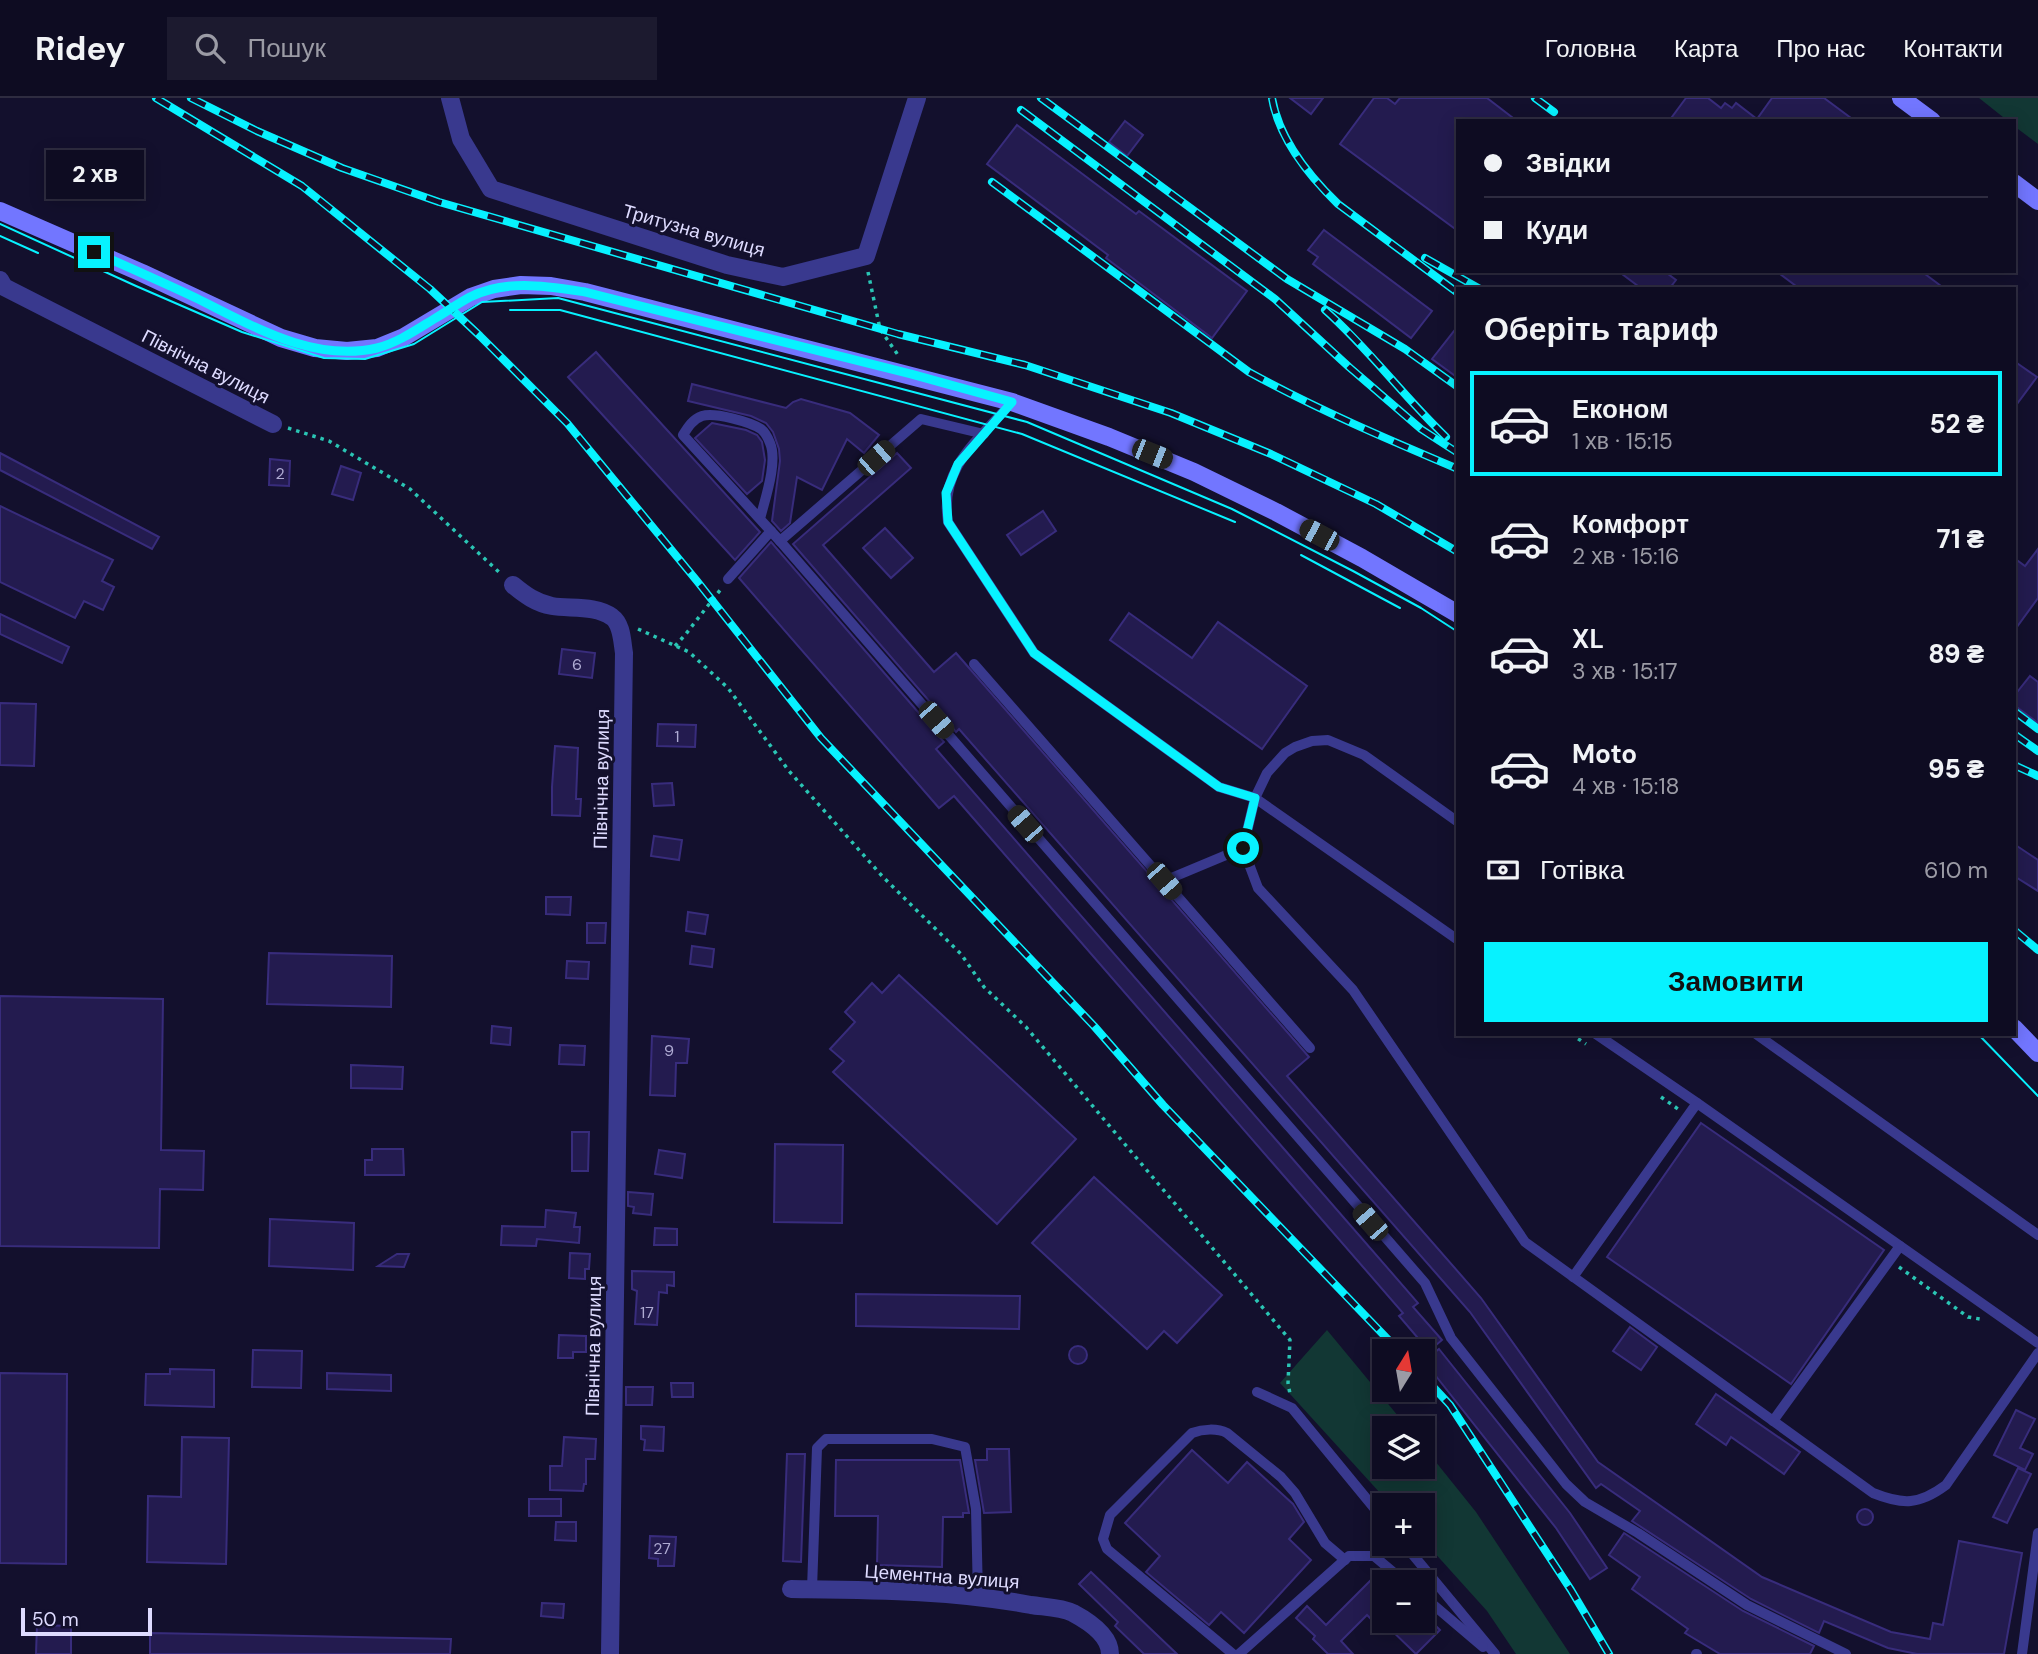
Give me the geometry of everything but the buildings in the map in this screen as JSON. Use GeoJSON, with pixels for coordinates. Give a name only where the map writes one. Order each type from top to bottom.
{"type":"FeatureCollection","features":[{"type":"Feature","properties":{"kind":"main road"},"geometry":{"type":"LineString","coordinates":[[1901,98],[1928,119]]}},
{"type":"Feature","properties":{"kind":"main road"},"geometry":{"type":"LineString","coordinates":[[2016,184],[2038,201]]}},
{"type":"Feature","properties":{"kind":"main road"},"geometry":{"type":"LineString","coordinates":[[0,211],[281,338],[315,348],[347,351],[377,348],[404,337],[471,297],[494,289],[531,285],[585,292],[911,374],[1012,402],[1110,437],[1194,472],[1362,558],[1456,613]]}},
{"type":"Feature","properties":{"kind":"main road"},"geometry":{"type":"LineString","coordinates":[[2016,1030],[2038,1053]]}},
{"type":"Feature","properties":{"kind":"street","name":"Тритузна вулиця"},"geometry":{"type":"LineString","coordinates":[[450,98],[461,139],[491,189],[727,265],[783,276],[866,256]]}},
{"type":"Feature","properties":{"kind":"street"},"geometry":{"type":"LineString","coordinates":[[866,256],[917,98]]}},
{"type":"Feature","properties":{"kind":"street","name":"Північна вулиця"},"geometry":{"type":"LineString","coordinates":[[0,280],[4,287],[273,424]]}},
{"type":"Feature","properties":{"kind":"street"},"geometry":{"type":"LineString","coordinates":[[513,585],[533,600],[550,606],[600,611],[614,618]]}},
{"type":"Feature","properties":{"kind":"street","name":"Північна вулиця"},"geometry":{"type":"LineString","coordinates":[[610,1654],[624,653],[621,633],[614,618]]}},
{"type":"Feature","properties":{"kind":"street","name":"Цементна вулиця"},"geometry":{"type":"LineString","coordinates":[[791,1589],[997,1598],[1071,1612],[1097,1629],[1113,1651]]}},
{"type":"Feature","properties":{"kind":"lane"},"geometry":{"type":"LineString","coordinates":[[1012,402],[958,464],[951,477],[946,493],[948,522],[1034,653],[1219,787],[1255,798],[1456,939]]}},
{"type":"Feature","properties":{"kind":"lane"},"geometry":{"type":"LineString","coordinates":[[761,519],[773,460],[771,445],[763,431],[748,423],[712,415],[701,416],[690,423],[683,435],[761,519],[1424,1283],[1451,1338],[1566,1484],[1585,1502],[1638,1533],[1746,1605],[1846,1654]]}},
{"type":"Feature","properties":{"kind":"lane"},"geometry":{"type":"LineString","coordinates":[[780,541],[921,419],[984,434]]}},
{"type":"Feature","properties":{"kind":"lane"},"geometry":{"type":"LineString","coordinates":[[728,579],[771,531]]}},
{"type":"Feature","properties":{"kind":"lane"},"geometry":{"type":"LineString","coordinates":[[974,664],[1310,1048]]}},
{"type":"Feature","properties":{"kind":"lane"},"geometry":{"type":"LineString","coordinates":[[1456,821],[1364,755],[1328,740],[1312,741],[1285,753],[1267,773],[1255,798],[1243,848],[1258,888],[1353,990],[1525,1242],[1873,1493],[1893,1501],[1913,1502],[1930,1497],[1946,1485],[2038,1353]]}},
{"type":"Feature","properties":{"kind":"lane"},"geometry":{"type":"LineString","coordinates":[[1164,881],[1243,848]]}},
{"type":"Feature","properties":{"kind":"lane"},"geometry":{"type":"LineString","coordinates":[[1599,1036],[2038,1343]]}},
{"type":"Feature","properties":{"kind":"lane"},"geometry":{"type":"LineString","coordinates":[[1759,1036],[2038,1236]]}},
{"type":"Feature","properties":{"kind":"lane"},"geometry":{"type":"LineString","coordinates":[[1573,1276],[1697,1103]]}},
{"type":"Feature","properties":{"kind":"lane"},"geometry":{"type":"LineString","coordinates":[[1773,1421],[1900,1245]]}},
{"type":"Feature","properties":{"kind":"lane"},"geometry":{"type":"LineString","coordinates":[[1257,1392],[1293,1408],[1372,1505]]}},
{"type":"Feature","properties":{"kind":"lane"},"geometry":{"type":"LineString","coordinates":[[1233,1654],[1107,1549],[1103,1539],[1110,1515],[1192,1433],[1201,1430],[1222,1431],[1270,1468],[1295,1493],[1325,1542],[1345,1560]]}},
{"type":"Feature","properties":{"kind":"lane"},"geometry":{"type":"LineString","coordinates":[[812,1589],[817,1448],[826,1439],[932,1439],[965,1447],[976,1509],[978,1597]]}},
{"type":"Feature","properties":{"kind":"lane"},"geometry":{"type":"LineString","coordinates":[[2022,1654],[2038,1533]]}},
{"type":"Feature","properties":{"kind":"lane"},"geometry":{"type":"LineString","coordinates":[[1239,1654],[1349,1556],[1374,1556],[1391,1570]]}},
{"type":"Feature","properties":{"kind":"lane"},"geometry":{"type":"LineString","coordinates":[[1414,1556],[1494,1654]]}},
{"type":"Feature","properties":{"kind":"lane"},"geometry":{"type":"LineString","coordinates":[[1435,1606],[1494,1654]]}},
{"type":"Feature","properties":{"kind":"path"},"geometry":{"type":"LineString","coordinates":[[866,256],[880,329],[911,374]]}},
{"type":"Feature","properties":{"kind":"path","name":"Північна вулиця"},"geometry":{"type":"LineString","coordinates":[[273,424],[329,440],[410,489],[513,585]]}},
{"type":"Feature","properties":{"kind":"path"},"geometry":{"type":"LineString","coordinates":[[674,646],[728,579]]}},
{"type":"Feature","properties":{"kind":"path"},"geometry":{"type":"LineString","coordinates":[[614,618],[689,652],[728,688],[789,771],[883,877],[961,954],[984,987],[1026,1027],[1290,1339],[1288,1383],[1293,1408]]}},
{"type":"Feature","properties":{"kind":"path"},"geometry":{"type":"LineString","coordinates":[[1889,1260],[1968,1317],[2009,1322]]}},
{"type":"Feature","properties":{"kind":"green space"},"geometry":{"type":"Polygon","coordinates":[[[1979,98],[2038,98],[2038,144],[2016,128],[2016,119],[2005,119],[1979,98]]]}},
{"type":"Feature","properties":{"kind":"green space"},"geometry":{"type":"Polygon","coordinates":[[[1327,1330],[1372,1384],[1372,1402],[1387,1402],[1398,1416],[1372,1416],[1372,1479],[1435,1479],[1435,1461],[1476,1512],[1570,1654],[1516,1654],[1487,1611],[1435,1553],[1435,1493],[1380,1493],[1280,1383],[1327,1330]]]}},
{"type":"Feature","properties":{"kind":"tram line"},"geometry":{"type":"LineString","coordinates":[[0,224],[242,332],[324,358],[365,359],[414,344],[482,302],[558,298],[1027,422],[1232,509],[1353,571],[1456,631]]}},
{"type":"Feature","properties":{"kind":"tram line"},"geometry":{"type":"LineString","coordinates":[[0,236],[38,253]]}},
{"type":"Feature","properties":{"kind":"tram line"},"geometry":{"type":"LineString","coordinates":[[510,310],[560,310],[1022,434],[1235,522]]}},
{"type":"Feature","properties":{"kind":"tram line"},"geometry":{"type":"LineString","coordinates":[[1301,555],[1400,608]]}},
{"type":"Feature","properties":{"kind":"tram line"},"geometry":{"type":"LineString","coordinates":[[1980,1036],[2038,1096]]}},
{"type":"Feature","properties":{"kind":"railway"},"geometry":{"type":"LineString","coordinates":[[156,98],[302,186],[430,289],[567,423],[821,738],[1094,1026],[1163,1105],[1387,1339]]}},
{"type":"Feature","properties":{"kind":"railway"},"geometry":{"type":"LineString","coordinates":[[191,98],[257,131],[342,168],[439,202],[898,334],[1025,365],[1171,413],[1271,454],[1376,504],[1456,551]]}},
{"type":"Feature","properties":{"kind":"railway"},"geometry":{"type":"LineString","coordinates":[[1041,98],[1287,279],[1405,349],[1456,386]]}},
{"type":"Feature","properties":{"kind":"railway"},"geometry":{"type":"LineString","coordinates":[[1272,98],[1288,142],[1306,169],[1327,193],[1456,292]]}},
{"type":"Feature","properties":{"kind":"railway"},"geometry":{"type":"LineString","coordinates":[[1535,98],[1554,112]]}},
{"type":"Feature","properties":{"kind":"railway"},"geometry":{"type":"LineString","coordinates":[[1021,110],[1275,299],[1421,429],[1456,452]]}},
{"type":"Feature","properties":{"kind":"railway"},"geometry":{"type":"LineString","coordinates":[[992,182],[1249,372],[1326,411],[1456,468]]}},
{"type":"Feature","properties":{"kind":"railway"},"geometry":{"type":"LineString","coordinates":[[1425,258],[1476,287]]}},
{"type":"Feature","properties":{"kind":"railway"},"geometry":{"type":"LineString","coordinates":[[1325,310],[1446,437]]}},
{"type":"Feature","properties":{"kind":"railway"},"geometry":{"type":"LineString","coordinates":[[2016,712],[2038,729]]}},
{"type":"Feature","properties":{"kind":"railway"},"geometry":{"type":"LineString","coordinates":[[2016,735],[2038,751]]}},
{"type":"Feature","properties":{"kind":"railway"},"geometry":{"type":"LineString","coordinates":[[2016,766],[2038,776]]}},
{"type":"Feature","properties":{"kind":"railway"},"geometry":{"type":"LineString","coordinates":[[2016,932],[2038,950]]}},
{"type":"Feature","properties":{"kind":"railway"},"geometry":{"type":"LineString","coordinates":[[1435,1389],[1450,1405],[1571,1590],[1609,1654]]}},
{"type":"Feature","properties":{"kind":"route"},"geometry":{"type":"LineString","coordinates":[[94,252],[281,338],[315,348],[347,351],[377,348],[404,337],[471,297],[494,289],[521,285],[551,286],[585,292],[911,374],[1012,402],[958,464],[951,477],[946,493],[948,522],[1034,653],[1219,787],[1255,798],[1243,848]]}}]}
